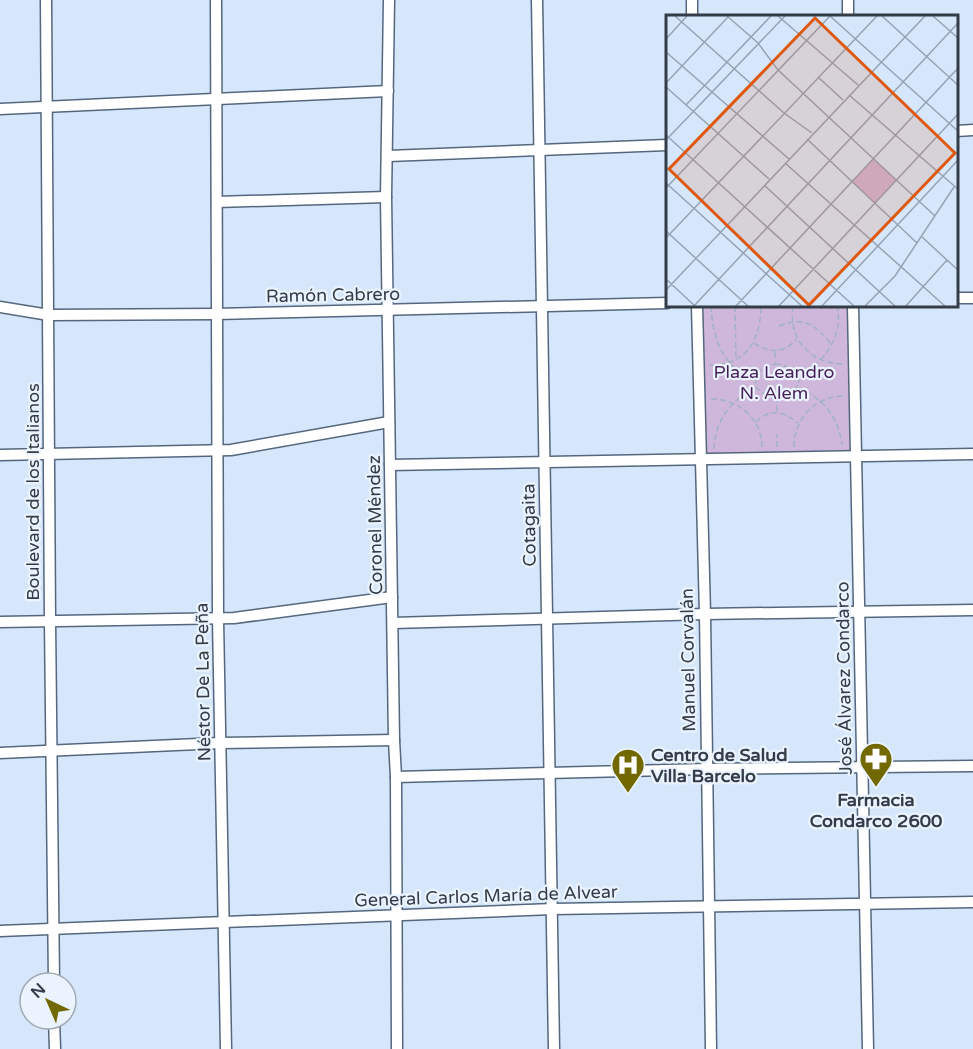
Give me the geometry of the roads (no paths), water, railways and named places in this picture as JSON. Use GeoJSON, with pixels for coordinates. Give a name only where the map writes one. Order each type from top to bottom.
{"type":"FeatureCollection","features":[{"type":"Feature","properties":{"kind":"street","name":"Boulevard de los Italianos"},"geometry":{"type":"LineString","coordinates":[[46,0],[54,971]]}},
{"type":"Feature","properties":{"kind":"street","name":"Néstor De La Peña"},"geometry":{"type":"LineString","coordinates":[[216,0],[218,619],[226,1049]]}},
{"type":"Feature","properties":{"kind":"street","name":"Coronel Méndez"},"geometry":{"type":"LineString","coordinates":[[389,0],[386,197],[396,777],[397,1049]]}},
{"type":"Feature","properties":{"kind":"street","name":"Cotagaita"},"geometry":{"type":"LineString","coordinates":[[537,0],[554,1049]]}},
{"type":"Feature","properties":{"kind":"street"},"geometry":{"type":"LineString","coordinates":[[0,109],[46,105],[388,91]]}},
{"type":"Feature","properties":{"kind":"street"},"geometry":{"type":"LineString","coordinates":[[958,131],[973,130]]}},
{"type":"Feature","properties":{"kind":"street"},"geometry":{"type":"LineString","coordinates":[[388,156],[666,145]]}},
{"type":"Feature","properties":{"kind":"street"},"geometry":{"type":"LineString","coordinates":[[217,202],[386,197]]}},
{"type":"Feature","properties":{"kind":"street","name":"Ramón Cabrero"},"geometry":{"type":"LineString","coordinates":[[0,307],[49,315],[217,314],[666,303]]}},
{"type":"Feature","properties":{"kind":"street","name":"Manuel Corvalán"},"geometry":{"type":"LineString","coordinates":[[697,308],[705,614],[711,1049]]}},
{"type":"Feature","properties":{"kind":"street","name":"José Álvarez Condarco"},"geometry":{"type":"LineString","coordinates":[[853,308],[868,1049]]}},
{"type":"Feature","properties":{"kind":"street"},"geometry":{"type":"LineString","coordinates":[[0,455],[218,451],[389,422]]}},
{"type":"Feature","properties":{"kind":"street"},"geometry":{"type":"LineString","coordinates":[[390,465],[545,464],[716,458],[973,454]]}},
{"type":"Feature","properties":{"kind":"street"},"geometry":{"type":"LineString","coordinates":[[0,622],[218,619],[392,597]]}},
{"type":"Feature","properties":{"kind":"street"},"geometry":{"type":"LineString","coordinates":[[393,623],[705,614],[973,610]]}},
{"type":"Feature","properties":{"kind":"street"},"geometry":{"type":"LineString","coordinates":[[0,753],[220,743],[394,740]]}},
{"type":"Feature","properties":{"kind":"street"},"geometry":{"type":"LineString","coordinates":[[396,777],[706,769],[973,766]]}},
{"type":"Feature","properties":{"kind":"street","name":"General Carlos María de Alvear"},"geometry":{"type":"LineString","coordinates":[[0,932],[553,909],[973,902]]}},
{"type":"Feature","properties":{"kind":"street"},"geometry":{"type":"LineString","coordinates":[[54,1031],[55,1049]]}},
{"type":"Feature","properties":{"kind":"place","name":"Farmacia Condarco 2600"},"geometry":{"type":"Point","coordinates":[876,788]}},
{"type":"Feature","properties":{"kind":"place","name":"Centro de Salud Villa Barcelo"},"geometry":{"type":"Point","coordinates":[628,794]}},
{"type":"Feature","properties":{"kind":"park label","name":"Plaza Leandro N. Alem"},"geometry":{"type":"Point","coordinates":[774,382]}}]}
